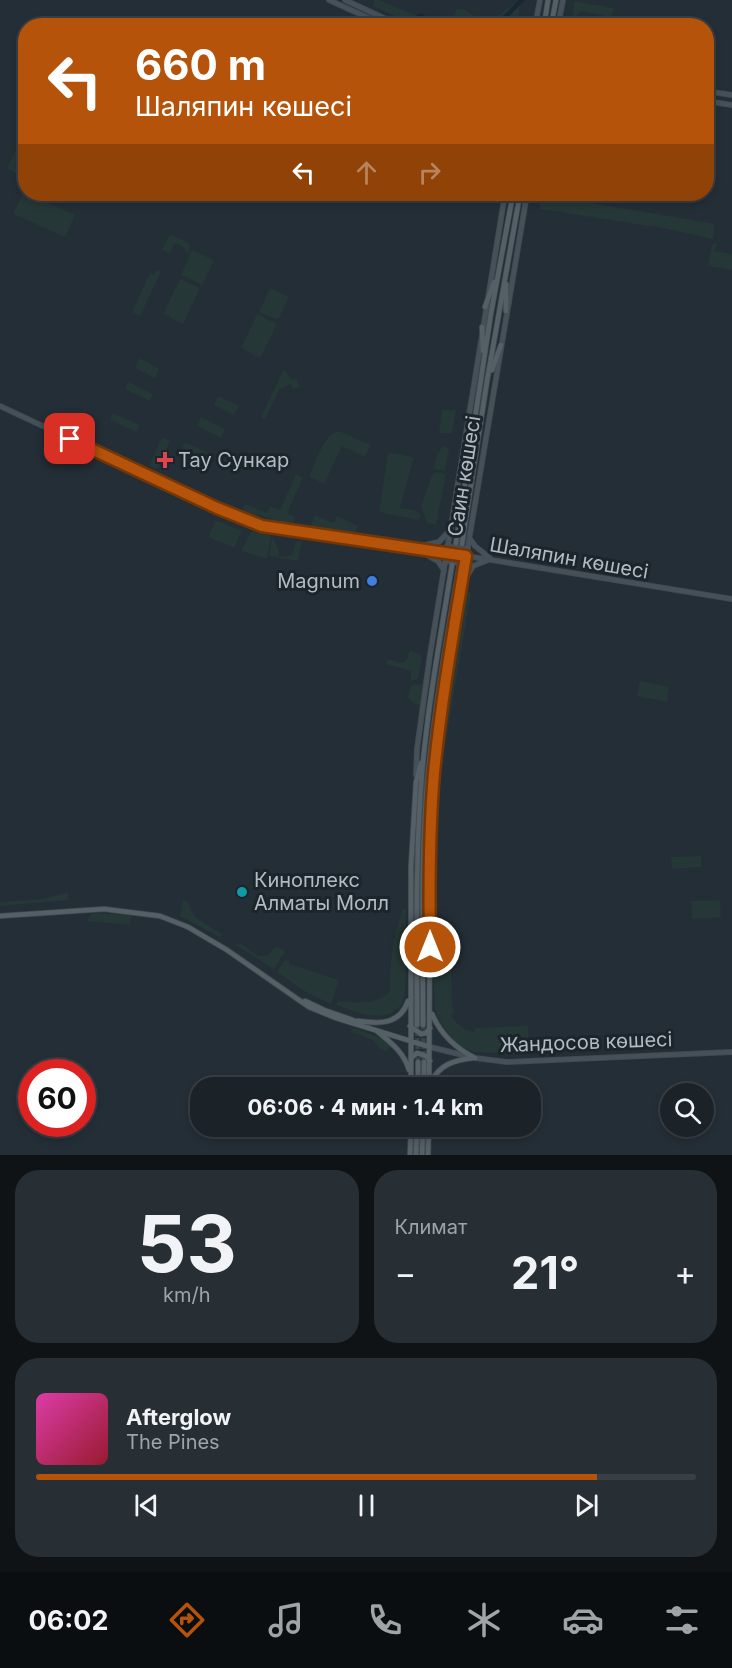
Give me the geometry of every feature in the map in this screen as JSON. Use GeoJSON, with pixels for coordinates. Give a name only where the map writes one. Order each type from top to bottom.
{"type":"FeatureCollection","features":[{"type":"Feature","properties":{"kind":"main road"},"geometry":{"type":"LineString","coordinates":[[329,0],[368,18]]}},
{"type":"Feature","properties":{"kind":"main road"},"geometry":{"type":"LineString","coordinates":[[345,0],[384,18]]}},
{"type":"Feature","properties":{"kind":"main road"},"geometry":{"type":"LineString","coordinates":[[537,18],[540,0]]}},
{"type":"Feature","properties":{"kind":"main road"},"geometry":{"type":"LineString","coordinates":[[546,18],[549,0]]}},
{"type":"Feature","properties":{"kind":"main road"},"geometry":{"type":"LineString","coordinates":[[552,18],[555,0]]}},
{"type":"Feature","properties":{"kind":"main road"},"geometry":{"type":"LineString","coordinates":[[560,18],[563,0]]}},
{"type":"Feature","properties":{"kind":"main road"},"geometry":{"type":"LineString","coordinates":[[714,92],[732,95]]}},
{"type":"Feature","properties":{"kind":"main road"},"geometry":{"type":"LineString","coordinates":[[714,102],[732,105]]}},
{"type":"Feature","properties":{"kind":"main road","name":"Саин көшесі"},"geometry":{"type":"LineString","coordinates":[[411,1077],[410,898],[420,730],[447,546],[504,201]]}},
{"type":"Feature","properties":{"kind":"main road","name":"Саин көшесі"},"geometry":{"type":"LineString","coordinates":[[456,543],[483,366],[512,201]]}},
{"type":"Feature","properties":{"kind":"main road","name":"Саин көшесі"},"geometry":{"type":"LineString","coordinates":[[462,544],[487,381],[519,201]]}},
{"type":"Feature","properties":{"kind":"main road","name":"Саин көшесі"},"geometry":{"type":"LineString","coordinates":[[420,1077],[430,1047],[431,839],[434,776],[466,556],[525,201]]}},
{"type":"Feature","properties":{"kind":"main road"},"geometry":{"type":"LineString","coordinates":[[485,307],[500,266]]}},
{"type":"Feature","properties":{"kind":"main road"},"geometry":{"type":"LineString","coordinates":[[506,312],[507,268]]}},
{"type":"Feature","properties":{"kind":"main road"},"geometry":{"type":"LineString","coordinates":[[482,327],[483,366]]}},
{"type":"Feature","properties":{"kind":"main road"},"geometry":{"type":"LineString","coordinates":[[487,381],[501,345]]}},
{"type":"Feature","properties":{"kind":"main road","name":"Шаляпин көшесі"},"geometry":{"type":"LineString","coordinates":[[0,406],[252,523],[274,529],[466,556],[731,599]]}},
{"type":"Feature","properties":{"kind":"main road"},"geometry":{"type":"LineString","coordinates":[[413,548],[439,543],[451,526]]}},
{"type":"Feature","properties":{"kind":"main road"},"geometry":{"type":"LineString","coordinates":[[470,538],[475,546],[492,560]]}},
{"type":"Feature","properties":{"kind":"main road"},"geometry":{"type":"LineString","coordinates":[[447,546],[468,549]]}},
{"type":"Feature","properties":{"kind":"main road"},"geometry":{"type":"LineString","coordinates":[[413,548],[434,558],[444,570]]}},
{"type":"Feature","properties":{"kind":"main road"},"geometry":{"type":"LineString","coordinates":[[462,589],[470,569],[476,564],[492,560]]}},
{"type":"Feature","properties":{"kind":"main road"},"geometry":{"type":"LineString","coordinates":[[445,563],[448,561],[462,564],[465,567]]}},
{"type":"Feature","properties":{"kind":"main road","name":"Саин көшесі"},"geometry":{"type":"LineString","coordinates":[[452,565],[425,749],[418,856],[420,1025],[423,861],[428,775],[459,567]]}},
{"type":"Feature","properties":{"kind":"main road"},"geometry":{"type":"LineString","coordinates":[[432,745],[434,776]]}},
{"type":"Feature","properties":{"kind":"main road"},"geometry":{"type":"LineString","coordinates":[[416,782],[425,749]]}},
{"type":"Feature","properties":{"kind":"main road"},"geometry":{"type":"LineString","coordinates":[[413,828],[418,856]]}},
{"type":"Feature","properties":{"kind":"main road"},"geometry":{"type":"LineString","coordinates":[[423,861],[431,839]]}},
{"type":"Feature","properties":{"kind":"main road","name":"Жандосов көшесі"},"geometry":{"type":"LineString","coordinates":[[0,916],[104,909],[160,916],[188,927],[227,950],[323,1013],[430,1047],[475,1058],[515,1062],[732,1052]]}},
{"type":"Feature","properties":{"kind":"main road","name":"Жандосов көшесі"},"geometry":{"type":"LineString","coordinates":[[288,992],[324,1010],[374,1028]]}},
{"type":"Feature","properties":{"kind":"main road"},"geometry":{"type":"LineString","coordinates":[[355,1020],[376,1023],[391,1021],[405,1009],[410,992]]}},
{"type":"Feature","properties":{"kind":"main road"},"geometry":{"type":"LineString","coordinates":[[430,1006],[435,1021],[452,1044],[475,1058]]}},
{"type":"Feature","properties":{"kind":"main road"},"geometry":{"type":"LineString","coordinates":[[411,1026],[415,1031],[423,1034],[430,1027]]}},
{"type":"Feature","properties":{"kind":"main road"},"geometry":{"type":"LineString","coordinates":[[374,1028],[401,1054],[407,1064],[410,1077]]}},
{"type":"Feature","properties":{"kind":"main road"},"geometry":{"type":"LineString","coordinates":[[411,1059],[417,1053],[426,1056],[424,1062]]}},
{"type":"Feature","properties":{"kind":"main road"},"geometry":{"type":"LineString","coordinates":[[434,1077],[446,1065],[458,1060],[475,1058]]}},
{"type":"Feature","properties":{"kind":"main road","name":"Саин көшесі"},"geometry":{"type":"LineString","coordinates":[[424,1062],[424,1077]]}},
{"type":"Feature","properties":{"kind":"main road","name":"Саин көшесі"},"geometry":{"type":"LineString","coordinates":[[424,1062],[427,1077]]}},
{"type":"Feature","properties":{"kind":"main road"},"geometry":{"type":"LineString","coordinates":[[410,1155],[411,1137]]}},
{"type":"Feature","properties":{"kind":"main road"},"geometry":{"type":"LineString","coordinates":[[416,1155],[417,1137]]}},
{"type":"Feature","properties":{"kind":"main road"},"geometry":{"type":"LineString","coordinates":[[422,1155],[423,1137]]}},
{"type":"Feature","properties":{"kind":"main road"},"geometry":{"type":"LineString","coordinates":[[428,1155],[429,1137]]}},
{"type":"Feature","properties":{"kind":"shaded area"},"geometry":{"type":"Polygon","coordinates":[[[375,0],[379,0],[422,18],[400,18],[373,6],[375,0]]]}},
{"type":"Feature","properties":{"kind":"shaded area"},"geometry":{"type":"Polygon","coordinates":[[[520,0],[519,18],[496,18],[520,0]]]}},
{"type":"Feature","properties":{"kind":"shaded area"},"geometry":{"type":"Polygon","coordinates":[[[574,2],[614,8],[611,17],[581,11],[572,18],[574,2]]]}},
{"type":"Feature","properties":{"kind":"shaded area"},"geometry":{"type":"Polygon","coordinates":[[[457,9],[464,9],[475,17],[481,18],[452,18],[457,9]]]}},
{"type":"Feature","properties":{"kind":"shaded area"},"geometry":{"type":"Polygon","coordinates":[[[18,147],[18,174],[7,168],[18,147]]]}},
{"type":"Feature","properties":{"kind":"shaded area"},"geometry":{"type":"Polygon","coordinates":[[[19,201],[44,201],[75,215],[65,237],[13,214],[19,201]]]}},
{"type":"Feature","properties":{"kind":"shaded area"},"geometry":{"type":"Polygon","coordinates":[[[540,201],[580,201],[715,224],[713,239],[662,228],[540,209],[540,201]]]}},
{"type":"Feature","properties":{"kind":"shaded area"},"geometry":{"type":"Polygon","coordinates":[[[170,234],[189,243],[188,253],[185,252],[186,249],[175,243],[170,253],[162,250],[170,234]]]}},
{"type":"Feature","properties":{"kind":"shaded area"},"geometry":{"type":"Polygon","coordinates":[[[717,242],[715,251],[732,254],[732,270],[708,266],[712,245],[717,242]]]}},
{"type":"Feature","properties":{"kind":"shaded area"},"geometry":{"type":"Polygon","coordinates":[[[192,250],[214,260],[202,285],[181,275],[192,250]]]}},
{"type":"Feature","properties":{"kind":"shaded area"},"geometry":{"type":"Polygon","coordinates":[[[157,270],[161,272],[140,316],[132,312],[150,273],[154,275],[157,270]]]}},
{"type":"Feature","properties":{"kind":"shaded area"},"geometry":{"type":"Polygon","coordinates":[[[180,279],[200,288],[183,324],[163,314],[180,279]]]}},
{"type":"Feature","properties":{"kind":"shaded area"},"geometry":{"type":"Polygon","coordinates":[[[270,288],[289,297],[278,320],[259,312],[270,288]]]}},
{"type":"Feature","properties":{"kind":"shaded area"},"geometry":{"type":"Polygon","coordinates":[[[257,314],[277,324],[260,358],[241,348],[257,314]]]}},
{"type":"Feature","properties":{"kind":"shaded area"},"geometry":{"type":"Polygon","coordinates":[[[140,358],[159,369],[155,378],[135,368],[140,358]]]}},
{"type":"Feature","properties":{"kind":"shaded area"},"geometry":{"type":"Polygon","coordinates":[[[284,369],[292,380],[296,378],[300,387],[293,389],[290,384],[279,390],[265,419],[261,417],[284,369]]]}},
{"type":"Feature","properties":{"kind":"shaded area"},"geometry":{"type":"Polygon","coordinates":[[[128,382],[153,394],[150,401],[125,389],[128,382]]]}},
{"type":"Feature","properties":{"kind":"shaded area"},"geometry":{"type":"Polygon","coordinates":[[[218,396],[239,406],[234,415],[214,405],[218,396]]]}},
{"type":"Feature","properties":{"kind":"shaded area"},"geometry":{"type":"Polygon","coordinates":[[[442,410],[456,410],[452,433],[439,433],[442,410]]]}},
{"type":"Feature","properties":{"kind":"shaded area"},"geometry":{"type":"Polygon","coordinates":[[[113,413],[140,425],[136,432],[110,420],[113,413]]]}},
{"type":"Feature","properties":{"kind":"shaded area"},"geometry":{"type":"Polygon","coordinates":[[[201,417],[225,429],[221,438],[197,426],[201,417]]]}},
{"type":"Feature","properties":{"kind":"shaded area"},"geometry":{"type":"Polygon","coordinates":[[[339,431],[371,445],[365,457],[342,446],[324,484],[309,476],[324,443],[333,433],[339,431]]]}},
{"type":"Feature","properties":{"kind":"shaded area"},"geometry":{"type":"Polygon","coordinates":[[[162,437],[170,441],[157,469],[149,466],[162,437]]]}},
{"type":"Feature","properties":{"kind":"shaded area"},"geometry":{"type":"Polygon","coordinates":[[[185,442],[213,455],[207,467],[180,453],[185,442]]]}},
{"type":"Feature","properties":{"kind":"shaded area"},"geometry":{"type":"Polygon","coordinates":[[[443,446],[449,448],[445,471],[434,469],[437,455],[443,446]]]}},
{"type":"Feature","properties":{"kind":"shaded area"},"geometry":{"type":"Polygon","coordinates":[[[388,453],[414,457],[400,508],[421,514],[419,520],[379,512],[388,453]]]}},
{"type":"Feature","properties":{"kind":"shaded area"},"geometry":{"type":"Polygon","coordinates":[[[435,472],[446,474],[436,525],[427,523],[421,506],[435,472]]]}},
{"type":"Feature","properties":{"kind":"shaded area"},"geometry":{"type":"Polygon","coordinates":[[[296,474],[303,478],[287,513],[295,517],[293,525],[242,511],[245,504],[267,513],[270,506],[280,510],[296,474]]]}},
{"type":"Feature","properties":{"kind":"shaded area"},"geometry":{"type":"Polygon","coordinates":[[[315,515],[334,523],[337,516],[358,526],[355,534],[310,527],[315,515]]]}},
{"type":"Feature","properties":{"kind":"shaded area"},"geometry":{"type":"Polygon","coordinates":[[[216,520],[242,531],[234,548],[208,537],[216,520]]]}},
{"type":"Feature","properties":{"kind":"shaded area"},"geometry":{"type":"Polygon","coordinates":[[[251,531],[271,536],[267,559],[241,551],[251,531]]]}},
{"type":"Feature","properties":{"kind":"shaded area"},"geometry":{"type":"Polygon","coordinates":[[[272,536],[279,551],[278,556],[286,557],[292,554],[296,542],[302,540],[298,561],[269,556],[272,536]]]}},
{"type":"Feature","properties":{"kind":"shaded area"},"geometry":{"type":"Polygon","coordinates":[[[465,591],[471,593],[439,782],[435,780],[446,698],[465,591]]]}},
{"type":"Feature","properties":{"kind":"shaded area"},"geometry":{"type":"Polygon","coordinates":[[[410,650],[422,655],[418,679],[411,681],[411,671],[386,664],[388,659],[401,663],[406,661],[410,650]]]}},
{"type":"Feature","properties":{"kind":"shaded area"},"geometry":{"type":"Polygon","coordinates":[[[640,681],[669,687],[667,702],[637,696],[640,681]]]}},
{"type":"Feature","properties":{"kind":"shaded area"},"geometry":{"type":"Polygon","coordinates":[[[423,684],[420,705],[413,703],[408,697],[411,685],[423,684]]]}},
{"type":"Feature","properties":{"kind":"shaded area"},"geometry":{"type":"Polygon","coordinates":[[[701,856],[701,867],[672,869],[671,857],[701,856]]]}},
{"type":"Feature","properties":{"kind":"shaded area"},"geometry":{"type":"Polygon","coordinates":[[[68,892],[69,900],[0,906],[0,902],[43,899],[68,892]]]}},
{"type":"Feature","properties":{"kind":"shaded area"},"geometry":{"type":"Polygon","coordinates":[[[183,899],[188,903],[195,917],[222,934],[221,938],[180,916],[183,899]]]}},
{"type":"Feature","properties":{"kind":"shaded area"},"geometry":{"type":"Polygon","coordinates":[[[720,900],[721,917],[692,919],[691,901],[720,900]]]}},
{"type":"Feature","properties":{"kind":"shaded area"},"geometry":{"type":"Polygon","coordinates":[[[406,909],[406,973],[402,1004],[392,1012],[377,1016],[336,1005],[338,1001],[373,1001],[380,999],[390,991],[394,940],[402,910],[406,909]]]}},
{"type":"Feature","properties":{"kind":"shaded area"},"geometry":{"type":"Polygon","coordinates":[[[91,913],[131,915],[130,925],[87,921],[91,913]]]}},
{"type":"Feature","properties":{"kind":"shaded area"},"geometry":{"type":"Polygon","coordinates":[[[240,943],[258,956],[267,956],[276,946],[285,951],[274,969],[236,945],[240,943]]]}},
{"type":"Feature","properties":{"kind":"shaded area"},"geometry":{"type":"Polygon","coordinates":[[[285,960],[289,961],[289,964],[339,980],[331,1004],[306,992],[277,972],[285,960]]]}},
{"type":"Feature","properties":{"kind":"shaded area"},"geometry":{"type":"Polygon","coordinates":[[[433,967],[451,968],[454,1013],[451,1014],[458,1024],[474,1032],[475,1028],[528,1026],[529,1055],[474,1052],[457,1044],[442,1025],[435,1009],[433,967]]]}},
{"type":"Feature","properties":{"kind":"shaded area"},"geometry":{"type":"Polygon","coordinates":[[[353,1028],[384,1039],[392,1045],[386,1052],[380,1049],[373,1040],[351,1032],[353,1028]]]}},
{"type":"Feature","properties":{"kind":"waterway"},"geometry":{"type":"LineString","coordinates":[[504,18],[522,0]]}},
{"type":"Feature","properties":{"kind":"waterway"},"geometry":{"type":"LineString","coordinates":[[418,18],[420,16],[425,18]]}},
{"type":"Feature","properties":{"kind":"tunnel"},"geometry":{"type":"LineString","coordinates":[[459,567],[462,546]]}},
{"type":"Feature","properties":{"kind":"tunnel"},"geometry":{"type":"LineString","coordinates":[[417,1025],[418,1062]]}},
{"type":"Feature","properties":{"kind":"tunnel"},"geometry":{"type":"LineString","coordinates":[[423,1025],[424,1062]]}},
{"type":"Feature","properties":{"kind":"place","name":"Тау Сункар"},"geometry":{"type":"Point","coordinates":[165,460]}},
{"type":"Feature","properties":{"kind":"place","name":"Magnum"},"geometry":{"type":"Point","coordinates":[372,581]}},
{"type":"Feature","properties":{"kind":"place","name":"Киноплекс Алматы Молл"},"geometry":{"type":"Point","coordinates":[242,892]}},
{"type":"Feature","properties":{"kind":"route"},"geometry":{"type":"LineString","coordinates":[[70,439],[217,508],[262,526],[466,556],[434,776],[431,819],[430,947]]}}]}
